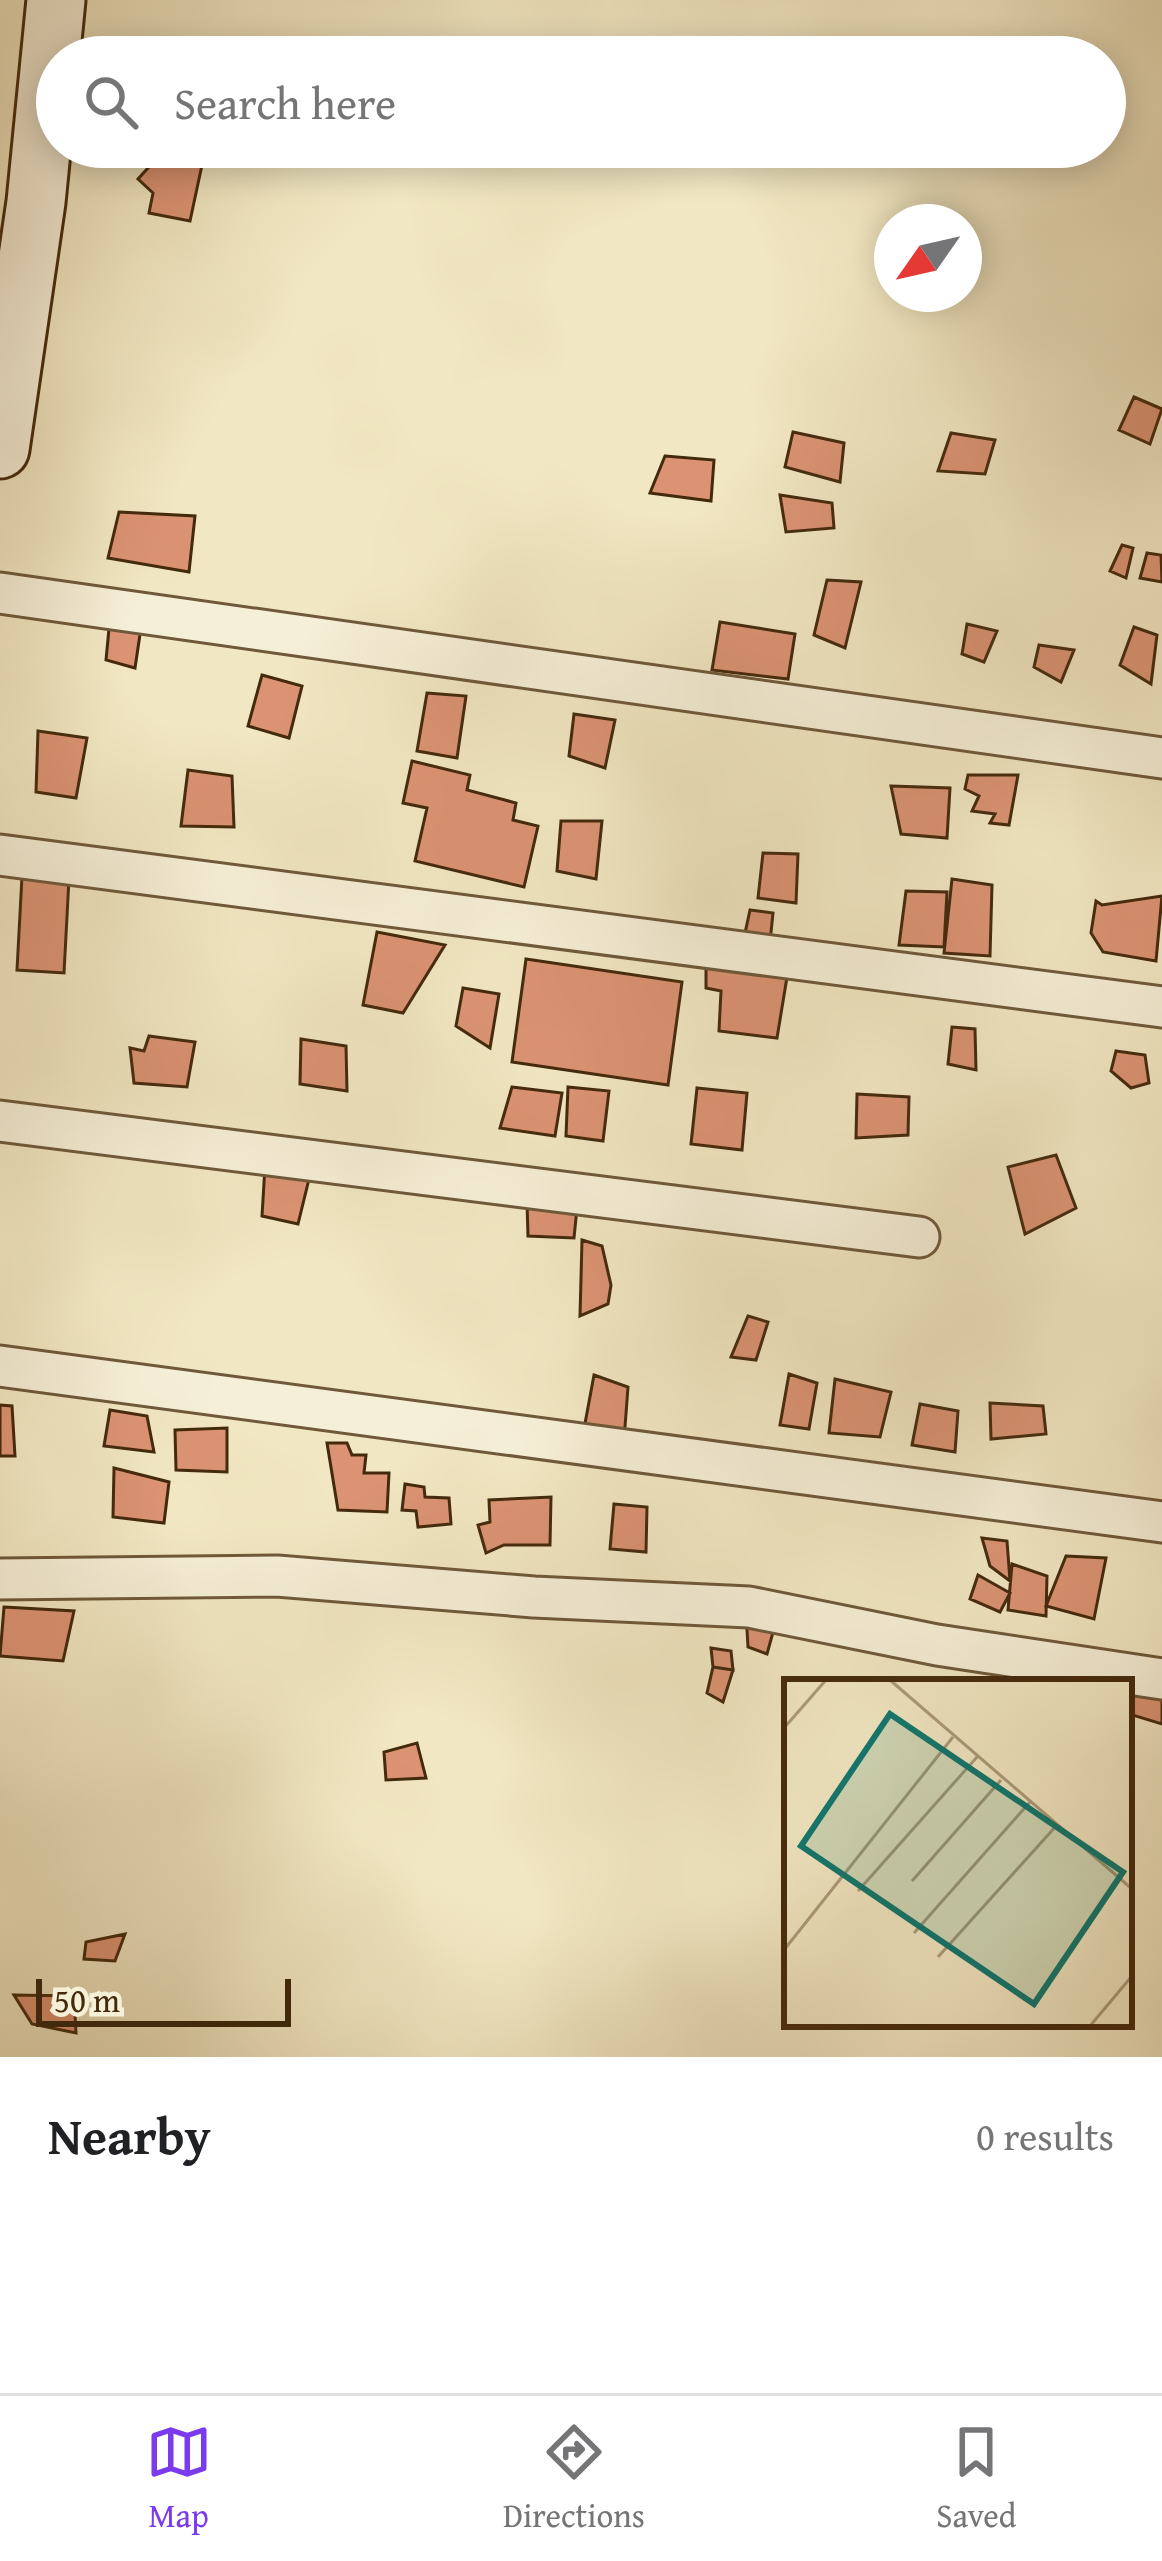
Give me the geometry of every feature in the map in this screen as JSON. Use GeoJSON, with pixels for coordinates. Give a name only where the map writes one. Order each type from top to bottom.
{"type":"FeatureCollection","features":[{"type":"Feature","properties":{"kind":"street"},"geometry":{"type":"LineString","coordinates":[[52,36],[56,0]]}},
{"type":"Feature","properties":{"kind":"street"},"geometry":{"type":"LineString","coordinates":[[0,448],[39,168]]}},
{"type":"Feature","properties":{"kind":"street"},"geometry":{"type":"LineString","coordinates":[[0,593],[1162,758]]}},
{"type":"Feature","properties":{"kind":"street"},"geometry":{"type":"LineString","coordinates":[[0,855],[1162,1007]]}},
{"type":"Feature","properties":{"kind":"street"},"geometry":{"type":"LineString","coordinates":[[0,1121],[919,1237]]}},
{"type":"Feature","properties":{"kind":"street"},"geometry":{"type":"LineString","coordinates":[[0,1366],[1162,1522]]}},
{"type":"Feature","properties":{"kind":"street"},"geometry":{"type":"LineString","coordinates":[[0,1579],[278,1576],[534,1597],[748,1607],[937,1645],[1162,1679]]}},
{"type":"Feature","properties":{"kind":"building"},"geometry":{"type":"Polygon","coordinates":[[[148,168],[201,168],[190,221],[149,213],[153,193],[138,179],[148,168]]]}},
{"type":"Feature","properties":{"kind":"building"},"geometry":{"type":"Polygon","coordinates":[[[1134,397],[1162,409],[1150,444],[1119,430],[1134,397]]]}},
{"type":"Feature","properties":{"kind":"building"},"geometry":{"type":"Polygon","coordinates":[[[793,432],[844,443],[840,482],[785,467],[793,432]]]}},
{"type":"Feature","properties":{"kind":"building"},"geometry":{"type":"Polygon","coordinates":[[[951,433],[995,440],[985,474],[938,471],[951,433]]]}},
{"type":"Feature","properties":{"kind":"building"},"geometry":{"type":"Polygon","coordinates":[[[665,456],[714,460],[711,501],[650,493],[665,456]]]}},
{"type":"Feature","properties":{"kind":"building"},"geometry":{"type":"Polygon","coordinates":[[[780,495],[832,503],[834,528],[786,532],[780,495]]]}},
{"type":"Feature","properties":{"kind":"building"},"geometry":{"type":"Polygon","coordinates":[[[119,512],[195,516],[189,572],[108,558],[119,512]]]}},
{"type":"Feature","properties":{"kind":"building"},"geometry":{"type":"Polygon","coordinates":[[[1122,545],[1133,548],[1126,578],[1110,571],[1122,545]]]}},
{"type":"Feature","properties":{"kind":"building"},"geometry":{"type":"Polygon","coordinates":[[[1147,553],[1161,555],[1162,582],[1140,578],[1147,553]]]}},
{"type":"Feature","properties":{"kind":"building"},"geometry":{"type":"Polygon","coordinates":[[[827,580],[861,582],[845,648],[814,635],[827,580]]]}},
{"type":"Feature","properties":{"kind":"building"},"geometry":{"type":"Polygon","coordinates":[[[110,618],[142,621],[135,668],[106,660],[110,618]]]}},
{"type":"Feature","properties":{"kind":"building"},"geometry":{"type":"Polygon","coordinates":[[[720,622],[795,634],[788,679],[712,670],[720,622]]]}},
{"type":"Feature","properties":{"kind":"building"},"geometry":{"type":"Polygon","coordinates":[[[967,624],[997,631],[984,662],[962,654],[967,624]]]}},
{"type":"Feature","properties":{"kind":"building"},"geometry":{"type":"Polygon","coordinates":[[[1134,627],[1157,635],[1151,684],[1120,665],[1134,627]]]}},
{"type":"Feature","properties":{"kind":"building"},"geometry":{"type":"Polygon","coordinates":[[[1039,645],[1074,650],[1061,682],[1034,667],[1039,645]]]}},
{"type":"Feature","properties":{"kind":"building"},"geometry":{"type":"Polygon","coordinates":[[[262,675],[302,686],[289,738],[248,726],[262,675]]]}},
{"type":"Feature","properties":{"kind":"building"},"geometry":{"type":"Polygon","coordinates":[[[427,693],[466,696],[457,758],[417,751],[427,693]]]}},
{"type":"Feature","properties":{"kind":"building"},"geometry":{"type":"Polygon","coordinates":[[[574,714],[615,720],[605,768],[569,756],[574,714]]]}},
{"type":"Feature","properties":{"kind":"building"},"geometry":{"type":"Polygon","coordinates":[[[38,731],[87,738],[76,798],[36,792],[38,731]]]}},
{"type":"Feature","properties":{"kind":"building"},"geometry":{"type":"Polygon","coordinates":[[[412,761],[470,775],[467,790],[516,803],[513,820],[538,826],[524,887],[415,861],[427,808],[403,803],[412,761]]]}},
{"type":"Feature","properties":{"kind":"building"},"geometry":{"type":"Polygon","coordinates":[[[188,770],[232,776],[234,827],[181,826],[188,770]]]}},
{"type":"Feature","properties":{"kind":"building"},"geometry":{"type":"Polygon","coordinates":[[[968,775],[1018,775],[1009,825],[990,823],[995,814],[972,811],[979,796],[965,789],[968,775]]]}},
{"type":"Feature","properties":{"kind":"building"},"geometry":{"type":"Polygon","coordinates":[[[891,786],[950,788],[947,838],[901,834],[891,786]]]}},
{"type":"Feature","properties":{"kind":"building"},"geometry":{"type":"Polygon","coordinates":[[[561,821],[602,821],[596,879],[557,871],[561,821]]]}},
{"type":"Feature","properties":{"kind":"building"},"geometry":{"type":"Polygon","coordinates":[[[763,853],[798,854],[796,903],[758,898],[763,853]]]}},
{"type":"Feature","properties":{"kind":"building"},"geometry":{"type":"Polygon","coordinates":[[[22,876],[69,879],[64,973],[17,970],[22,876]]]}},
{"type":"Feature","properties":{"kind":"building"},"geometry":{"type":"Polygon","coordinates":[[[952,879],[992,885],[990,956],[944,953],[952,879]]]}},
{"type":"Feature","properties":{"kind":"building"},"geometry":{"type":"Polygon","coordinates":[[[906,891],[947,892],[944,947],[899,945],[906,891]]]}},
{"type":"Feature","properties":{"kind":"building"},"geometry":{"type":"Polygon","coordinates":[[[1162,896],[1156,961],[1103,952],[1091,933],[1096,901],[1102,905],[1162,896]]]}},
{"type":"Feature","properties":{"kind":"building"},"geometry":{"type":"Polygon","coordinates":[[[750,910],[773,913],[769,952],[742,947],[750,910]]]}},
{"type":"Feature","properties":{"kind":"building"},"geometry":{"type":"Polygon","coordinates":[[[377,932],[445,945],[403,1013],[363,1005],[377,932]]]}},
{"type":"Feature","properties":{"kind":"building"},"geometry":{"type":"Polygon","coordinates":[[[526,959],[682,982],[668,1085],[512,1062],[526,959]]]}},
{"type":"Feature","properties":{"kind":"building"},"geometry":{"type":"Polygon","coordinates":[[[706,963],[788,971],[777,1038],[719,1031],[721,991],[706,988],[706,963]]]}},
{"type":"Feature","properties":{"kind":"building"},"geometry":{"type":"Polygon","coordinates":[[[463,988],[499,994],[490,1048],[456,1026],[463,988]]]}},
{"type":"Feature","properties":{"kind":"building"},"geometry":{"type":"Polygon","coordinates":[[[952,1027],[975,1029],[976,1070],[948,1064],[952,1027]]]}},
{"type":"Feature","properties":{"kind":"building"},"geometry":{"type":"Polygon","coordinates":[[[149,1036],[195,1042],[187,1087],[134,1083],[130,1048],[144,1051],[149,1036]]]}},
{"type":"Feature","properties":{"kind":"building"},"geometry":{"type":"Polygon","coordinates":[[[301,1039],[346,1046],[347,1091],[300,1084],[301,1039]]]}},
{"type":"Feature","properties":{"kind":"building"},"geometry":{"type":"Polygon","coordinates":[[[1116,1051],[1145,1055],[1149,1083],[1131,1088],[1111,1071],[1116,1051]]]}},
{"type":"Feature","properties":{"kind":"building"},"geometry":{"type":"Polygon","coordinates":[[[512,1087],[562,1093],[555,1136],[500,1128],[512,1087]]]}},
{"type":"Feature","properties":{"kind":"building"},"geometry":{"type":"Polygon","coordinates":[[[568,1087],[609,1091],[603,1141],[566,1136],[568,1087]]]}},
{"type":"Feature","properties":{"kind":"building"},"geometry":{"type":"Polygon","coordinates":[[[697,1088],[747,1093],[742,1150],[691,1144],[697,1088]]]}},
{"type":"Feature","properties":{"kind":"building"},"geometry":{"type":"Polygon","coordinates":[[[857,1094],[909,1097],[908,1135],[856,1138],[857,1094]]]}},
{"type":"Feature","properties":{"kind":"building"},"geometry":{"type":"Polygon","coordinates":[[[1056,1155],[1076,1208],[1025,1234],[1008,1167],[1056,1155]]]}},
{"type":"Feature","properties":{"kind":"building"},"geometry":{"type":"Polygon","coordinates":[[[265,1166],[309,1179],[298,1224],[262,1216],[265,1166]]]}},
{"type":"Feature","properties":{"kind":"building"},"geometry":{"type":"Polygon","coordinates":[[[527,1202],[577,1208],[574,1238],[528,1236],[527,1202]]]}},
{"type":"Feature","properties":{"kind":"building"},"geometry":{"type":"Polygon","coordinates":[[[582,1240],[602,1246],[611,1285],[608,1304],[580,1316],[582,1240]]]}},
{"type":"Feature","properties":{"kind":"building"},"geometry":{"type":"Polygon","coordinates":[[[748,1316],[768,1322],[756,1360],[731,1357],[748,1316]]]}},
{"type":"Feature","properties":{"kind":"building"},"geometry":{"type":"Polygon","coordinates":[[[789,1374],[817,1383],[809,1429],[780,1425],[789,1374]]]}},
{"type":"Feature","properties":{"kind":"building"},"geometry":{"type":"Polygon","coordinates":[[[594,1375],[628,1387],[624,1440],[584,1429],[594,1375]]]}},
{"type":"Feature","properties":{"kind":"building"},"geometry":{"type":"Polygon","coordinates":[[[835,1379],[891,1392],[880,1437],[829,1433],[835,1379]]]}},
{"type":"Feature","properties":{"kind":"building"},"geometry":{"type":"Polygon","coordinates":[[[990,1403],[1043,1406],[1046,1434],[991,1439],[990,1403]]]}},
{"type":"Feature","properties":{"kind":"building"},"geometry":{"type":"Polygon","coordinates":[[[920,1404],[958,1411],[955,1452],[912,1445],[920,1404]]]}},
{"type":"Feature","properties":{"kind":"building"},"geometry":{"type":"Polygon","coordinates":[[[0,1405],[12,1406],[15,1456],[0,1456],[0,1405]]]}},
{"type":"Feature","properties":{"kind":"building"},"geometry":{"type":"Polygon","coordinates":[[[110,1410],[147,1416],[154,1452],[104,1446],[110,1410]]]}},
{"type":"Feature","properties":{"kind":"building"},"geometry":{"type":"Polygon","coordinates":[[[227,1428],[227,1472],[176,1470],[175,1430],[227,1428]]]}},
{"type":"Feature","properties":{"kind":"building"},"geometry":{"type":"Polygon","coordinates":[[[327,1443],[347,1443],[352,1455],[366,1455],[364,1473],[389,1473],[387,1512],[338,1510],[327,1443]]]}},
{"type":"Feature","properties":{"kind":"building"},"geometry":{"type":"Polygon","coordinates":[[[114,1468],[169,1482],[164,1523],[113,1517],[114,1468]]]}},
{"type":"Feature","properties":{"kind":"building"},"geometry":{"type":"Polygon","coordinates":[[[405,1484],[424,1487],[425,1497],[449,1498],[451,1524],[418,1527],[416,1511],[402,1510],[405,1484]]]}},
{"type":"Feature","properties":{"kind":"building"},"geometry":{"type":"Polygon","coordinates":[[[551,1497],[550,1545],[504,1545],[486,1553],[478,1525],[490,1522],[489,1500],[551,1497]]]}},
{"type":"Feature","properties":{"kind":"building"},"geometry":{"type":"Polygon","coordinates":[[[614,1504],[647,1507],[646,1552],[610,1549],[614,1504]]]}},
{"type":"Feature","properties":{"kind":"building"},"geometry":{"type":"Polygon","coordinates":[[[982,1538],[1007,1541],[1010,1581],[990,1566],[982,1538]]]}},
{"type":"Feature","properties":{"kind":"building"},"geometry":{"type":"Polygon","coordinates":[[[1066,1556],[1106,1558],[1094,1619],[1046,1606],[1066,1556]]]}},
{"type":"Feature","properties":{"kind":"building"},"geometry":{"type":"Polygon","coordinates":[[[1012,1564],[1047,1576],[1046,1616],[1008,1610],[1012,1564]]]}},
{"type":"Feature","properties":{"kind":"building"},"geometry":{"type":"Polygon","coordinates":[[[978,1575],[1010,1593],[1000,1612],[970,1599],[978,1575]]]}},
{"type":"Feature","properties":{"kind":"building"},"geometry":{"type":"Polygon","coordinates":[[[4,1607],[74,1611],[63,1661],[0,1656],[4,1607]]]}},
{"type":"Feature","properties":{"kind":"building"},"geometry":{"type":"Polygon","coordinates":[[[746,1612],[778,1614],[767,1654],[748,1647],[746,1612]]]}},
{"type":"Feature","properties":{"kind":"building"},"geometry":{"type":"Polygon","coordinates":[[[711,1648],[731,1651],[733,1670],[713,1667],[711,1648]]]}},
{"type":"Feature","properties":{"kind":"building"},"geometry":{"type":"Polygon","coordinates":[[[713,1667],[733,1670],[723,1702],[707,1693],[713,1667]]]}},
{"type":"Feature","properties":{"kind":"building"},"geometry":{"type":"Polygon","coordinates":[[[1132,1689],[1162,1690],[1162,1724],[1132,1715],[1132,1689]]]}},
{"type":"Feature","properties":{"kind":"building"},"geometry":{"type":"Polygon","coordinates":[[[417,1743],[426,1778],[386,1780],[384,1752],[417,1743]]]}},
{"type":"Feature","properties":{"kind":"building"},"geometry":{"type":"Polygon","coordinates":[[[125,1934],[115,1961],[84,1959],[86,1942],[125,1934]]]}},
{"type":"Feature","properties":{"kind":"building"},"geometry":{"type":"Polygon","coordinates":[[[14,1995],[74,1996],[76,2033],[32,2024],[14,1995]]]}}]}
